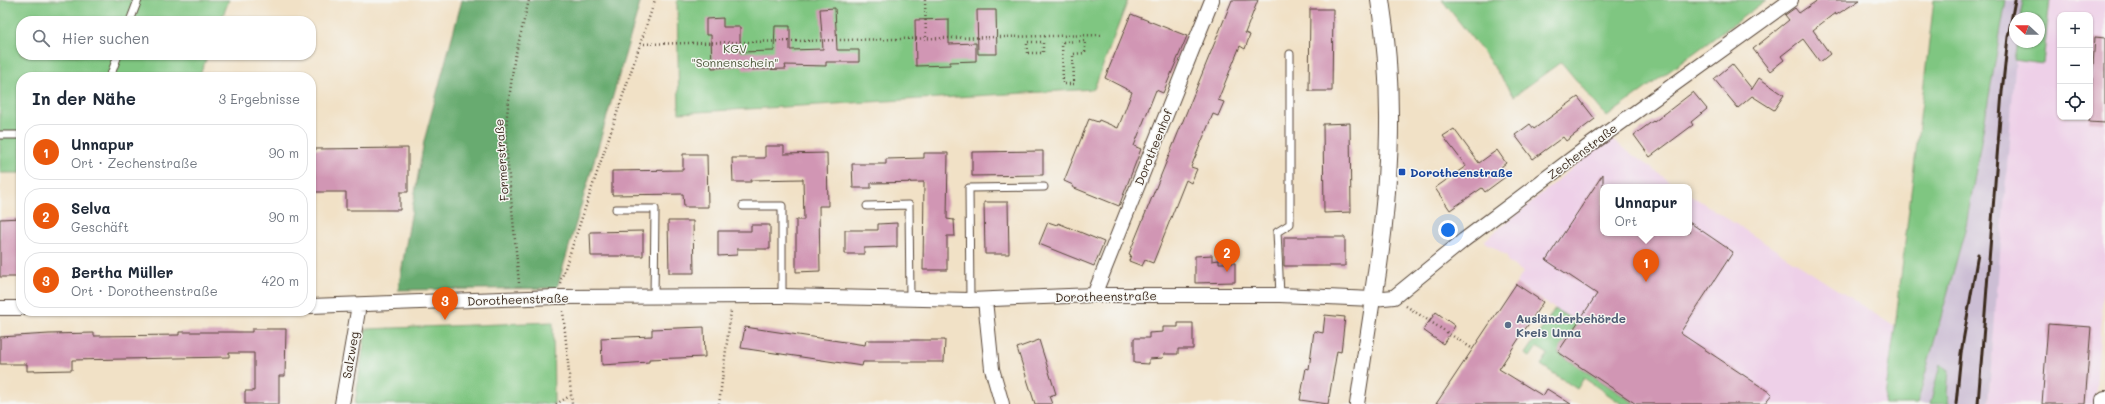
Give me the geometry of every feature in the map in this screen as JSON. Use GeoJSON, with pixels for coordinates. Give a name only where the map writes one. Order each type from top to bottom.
{"type":"FeatureCollection","features":[{"type":"Feature","properties":{"kind":"street","name":"Dorotheenhof"},"geometry":{"type":"LineString","coordinates":[[1094,295],[1212,0]]}},
{"type":"Feature","properties":{"kind":"street"},"geometry":{"type":"LineString","coordinates":[[1357,404],[1373,299],[1386,198],[1390,134],[1390,96],[1386,36],[1380,0]]}},
{"type":"Feature","properties":{"kind":"street","name":"Zechenstraße"},"geometry":{"type":"LineString","coordinates":[[1394,297],[1464,240],[1596,140],[1791,0]]}},
{"type":"Feature","properties":{"kind":"street","name":"Dorotheenstraße"},"geometry":{"type":"LineString","coordinates":[[316,306],[559,297],[782,296],[985,300],[1094,295],[1280,295],[1373,299]]}},
{"type":"Feature","properties":{"kind":"street"},"geometry":{"type":"LineString","coordinates":[[1373,299],[1394,297]]}},
{"type":"Feature","properties":{"kind":"street"},"geometry":{"type":"LineString","coordinates":[[985,300],[992,369],[1002,404]]}},
{"type":"Feature","properties":{"kind":"street","name":"Salzweg"},"geometry":{"type":"LineString","coordinates":[[342,404],[358,305]]}},
{"type":"Feature","properties":{"kind":"street"},"geometry":{"type":"LineString","coordinates":[[0,308],[16,308]]}},
{"type":"Feature","properties":{"kind":"lane"},"geometry":{"type":"LineString","coordinates":[[132,16],[138,0]]}},
{"type":"Feature","properties":{"kind":"lane"},"geometry":{"type":"LineString","coordinates":[[1280,295],[1277,232],[1290,224],[1290,54]]}},
{"type":"Feature","properties":{"kind":"lane"},"geometry":{"type":"LineString","coordinates":[[112,72],[116,60]]}},
{"type":"Feature","properties":{"kind":"lane"},"geometry":{"type":"LineString","coordinates":[[0,135],[16,134]]}},
{"type":"Feature","properties":{"kind":"lane"},"geometry":{"type":"LineString","coordinates":[[970,300],[969,188],[1044,187]]}},
{"type":"Feature","properties":{"kind":"lane"},"geometry":{"type":"LineString","coordinates":[[867,206],[909,205],[910,299]]}},
{"type":"Feature","properties":{"kind":"lane"},"geometry":{"type":"LineString","coordinates":[[743,206],[782,206],[782,296]]}},
{"type":"Feature","properties":{"kind":"lane"},"geometry":{"type":"LineString","coordinates":[[616,209],[655,209],[654,297]]}},
{"type":"Feature","properties":{"kind":"path","name":"Formerstraße"},"geometry":{"type":"LineString","coordinates":[[520,298],[506,145],[506,115],[513,68],[529,0]]}},
{"type":"Feature","properties":{"kind":"path"},"geometry":{"type":"LineString","coordinates":[[572,404],[559,297],[655,0]]}},
{"type":"Feature","properties":{"kind":"path"},"geometry":{"type":"LineString","coordinates":[[925,0],[926,38]]}},
{"type":"Feature","properties":{"kind":"path"},"geometry":{"type":"LineString","coordinates":[[640,44],[1102,35]]}},
{"type":"Feature","properties":{"kind":"path"},"geometry":{"type":"LineString","coordinates":[[1027,42],[1043,42],[1043,53],[1027,53],[1027,42]]}},
{"type":"Feature","properties":{"kind":"path"},"geometry":{"type":"LineString","coordinates":[[1062,42],[1085,42],[1085,53],[1073,54],[1074,84],[1063,84],[1062,42]]}},
{"type":"Feature","properties":{"kind":"path"},"geometry":{"type":"LineString","coordinates":[[719,404],[733,296]]}},
{"type":"Feature","properties":{"kind":"path"},"geometry":{"type":"LineString","coordinates":[[1394,297],[1473,349]]}},
{"type":"Feature","properties":{"kind":"path"},"geometry":{"type":"LineString","coordinates":[[556,404],[570,396]]}},
{"type":"Feature","properties":{"kind":"shaded area"},"geometry":{"type":"Polygon","coordinates":[[[2006,0],[2023,0],[2021,12],[2009,12],[2009,48],[2017,48],[1988,404],[1917,404],[1966,226],[2006,0]]]}},
{"type":"Feature","properties":{"kind":"shaded area"},"geometry":{"type":"Polygon","coordinates":[[[2050,0],[2105,0],[2105,263],[2095,404],[1988,404],[2014,60],[2043,64],[2050,0]]]}},
{"type":"Feature","properties":{"kind":"shaded area"},"geometry":{"type":"Polygon","coordinates":[[[1609,138],[1674,184],[1600,184],[1600,236],[1692,236],[1692,196],[1895,327],[1884,404],[1636,404],[1558,352],[1578,323],[1516,284],[1523,272],[1508,262],[1507,256],[1484,241],[1609,138]]]}},
{"type":"Feature","properties":{"kind":"green space"},"geometry":{"type":"Polygon","coordinates":[[[0,0],[229,0],[223,16],[16,16],[16,60],[206,60],[201,72],[16,72],[16,173],[0,173],[0,0]]]}},
{"type":"Feature","properties":{"kind":"green space"},"geometry":{"type":"Polygon","coordinates":[[[462,0],[641,0],[557,288],[398,290],[424,141],[462,0]]]}},
{"type":"Feature","properties":{"kind":"green space","name":"KGV \"Sonnenschein\""},"geometry":{"type":"Polygon","coordinates":[[[677,0],[1128,0],[1094,89],[679,113],[677,0]]]}},
{"type":"Feature","properties":{"kind":"green space"},"geometry":{"type":"Polygon","coordinates":[[[1442,0],[1766,0],[1607,117],[1561,62],[1514,96],[1486,56],[1442,0]]]}},
{"type":"Feature","properties":{"kind":"green space"},"geometry":{"type":"Polygon","coordinates":[[[1934,0],[2006,0],[1966,226],[1917,404],[1884,404],[1895,327],[1934,0]]]}},
{"type":"Feature","properties":{"kind":"green space"},"geometry":{"type":"Polygon","coordinates":[[[2023,0],[2050,0],[2045,46],[2045,12],[2021,12],[2023,0]]]}},
{"type":"Feature","properties":{"kind":"green space"},"geometry":{"type":"Polygon","coordinates":[[[2016,48],[2045,48],[2043,64],[2014,60],[2016,48]]]}},
{"type":"Feature","properties":{"kind":"green space"},"geometry":{"type":"Polygon","coordinates":[[[1555,309],[1578,323],[1558,353],[1636,404],[1622,404],[1584,378],[1577,389],[1541,365],[1548,354],[1537,347],[1530,357],[1525,354],[1555,309]]]}},
{"type":"Feature","properties":{"kind":"green space"},"geometry":{"type":"Polygon","coordinates":[[[553,322],[554,404],[355,404],[366,329],[553,322]]]}},
{"type":"Feature","properties":{"kind":"green space"},"geometry":{"type":"Polygon","coordinates":[[[1940,364],[1949,370],[1947,394],[1949,404],[1930,404],[1940,364]]]}},
{"type":"Feature","properties":{"kind":"building"},"geometry":{"type":"Polygon","coordinates":[[[1232,0],[1258,0],[1245,33],[1250,35],[1245,49],[1240,46],[1218,100],[1224,102],[1218,116],[1213,114],[1191,167],[1197,169],[1191,183],[1186,180],[1153,263],[1145,260],[1142,266],[1129,261],[1131,255],[1129,254],[1232,0]]]}},
{"type":"Feature","properties":{"kind":"building"},"geometry":{"type":"Polygon","coordinates":[[[1818,0],[1860,0],[1836,15],[1835,13],[1813,30],[1830,54],[1820,62],[1803,39],[1781,56],[1784,60],[1770,71],[1753,49],[1789,20],[1785,15],[1795,8],[1799,13],[1818,0]]]}},
{"type":"Feature","properties":{"kind":"building"},"geometry":{"type":"Polygon","coordinates":[[[835,8],[837,50],[859,50],[859,62],[826,62],[826,66],[785,65],[786,69],[743,70],[743,66],[712,68],[711,35],[706,35],[706,19],[723,18],[723,27],[740,27],[740,52],[774,51],[775,26],[790,26],[790,50],[823,49],[820,9],[835,8]]]}},
{"type":"Feature","properties":{"kind":"building"},"geometry":{"type":"Polygon","coordinates":[[[1310,9],[1333,9],[1332,91],[1309,91],[1310,9]]]}},
{"type":"Feature","properties":{"kind":"building"},"geometry":{"type":"Polygon","coordinates":[[[977,10],[996,10],[997,54],[978,54],[977,10]]]}},
{"type":"Feature","properties":{"kind":"building"},"geometry":{"type":"Polygon","coordinates":[[[1131,14],[1187,36],[1163,93],[1156,90],[1134,146],[1141,149],[1119,206],[1072,187],[1073,185],[1064,181],[1089,119],[1098,122],[1099,120],[1118,128],[1132,92],[1105,78],[1131,14]]]}},
{"type":"Feature","properties":{"kind":"building"},"geometry":{"type":"Polygon","coordinates":[[[949,19],[949,44],[976,43],[976,61],[950,62],[950,65],[916,66],[915,20],[949,19]]]}},
{"type":"Feature","properties":{"kind":"building"},"geometry":{"type":"Polygon","coordinates":[[[2095,37],[2105,38],[2105,123],[2089,122],[2089,120],[2093,120],[2093,65],[2095,37]]]}},
{"type":"Feature","properties":{"kind":"building"},"geometry":{"type":"Polygon","coordinates":[[[1732,64],[1752,89],[1759,78],[1784,95],[1774,110],[1752,96],[1738,108],[1714,79],[1732,64]]]}},
{"type":"Feature","properties":{"kind":"building"},"geometry":{"type":"Polygon","coordinates":[[[1693,92],[1707,109],[1691,122],[1693,125],[1650,157],[1634,135],[1653,121],[1654,122],[1693,92]]]}},
{"type":"Feature","properties":{"kind":"building"},"geometry":{"type":"Polygon","coordinates":[[[1578,97],[1595,119],[1566,141],[1563,137],[1533,159],[1515,135],[1530,124],[1534,129],[1578,97]]]}},
{"type":"Feature","properties":{"kind":"building"},"geometry":{"type":"Polygon","coordinates":[[[1350,123],[1351,212],[1324,213],[1323,124],[1350,123]]]}},
{"type":"Feature","properties":{"kind":"building"},"geometry":{"type":"Polygon","coordinates":[[[1454,129],[1479,163],[1497,150],[1506,163],[1501,167],[1508,175],[1485,192],[1482,188],[1450,210],[1435,188],[1466,166],[1443,136],[1454,129]]]}},
{"type":"Feature","properties":{"kind":"building"},"geometry":{"type":"Polygon","coordinates":[[[765,146],[784,146],[784,154],[827,153],[828,206],[819,206],[820,271],[796,272],[796,220],[804,220],[803,179],[751,180],[751,182],[733,182],[732,158],[765,158],[765,146]]]}},
{"type":"Feature","properties":{"kind":"building"},"geometry":{"type":"Polygon","coordinates":[[[408,148],[408,192],[400,192],[400,210],[346,210],[346,192],[316,192],[316,149],[408,148]]]}},
{"type":"Feature","properties":{"kind":"building"},"geometry":{"type":"Polygon","coordinates":[[[1043,151],[1043,175],[972,176],[972,152],[1043,151]]]}},
{"type":"Feature","properties":{"kind":"building"},"geometry":{"type":"Polygon","coordinates":[[[924,153],[948,153],[947,219],[954,220],[955,236],[947,236],[947,270],[923,270],[924,182],[871,183],[871,188],[853,188],[852,164],[886,164],[886,159],[924,158],[924,153]]]}},
{"type":"Feature","properties":{"kind":"building"},"geometry":{"type":"Polygon","coordinates":[[[683,154],[707,154],[708,207],[684,207],[683,194],[612,195],[612,171],[683,170],[683,154]]]}},
{"type":"Feature","properties":{"kind":"building"},"geometry":{"type":"Polygon","coordinates":[[[1603,174],[1603,184],[1600,184],[1600,236],[1692,236],[1692,224],[1733,252],[1680,333],[1772,394],[1764,404],[1636,404],[1558,352],[1597,294],[1546,260],[1603,174]]]}},
{"type":"Feature","properties":{"kind":"building"},"geometry":{"type":"Polygon","coordinates":[[[984,202],[1008,202],[1009,254],[985,254],[984,202]]]}},
{"type":"Feature","properties":{"kind":"building"},"geometry":{"type":"Polygon","coordinates":[[[16,218],[16,277],[0,277],[0,219],[16,218]]]}},
{"type":"Feature","properties":{"kind":"building"},"geometry":{"type":"Polygon","coordinates":[[[668,221],[693,221],[694,273],[669,273],[668,221]]]}},
{"type":"Feature","properties":{"kind":"building"},"geometry":{"type":"Polygon","coordinates":[[[1048,222],[1057,225],[1058,223],[1104,242],[1094,266],[1039,244],[1048,222]]]}},
{"type":"Feature","properties":{"kind":"building"},"geometry":{"type":"Polygon","coordinates":[[[897,223],[897,247],[864,248],[864,254],[845,254],[845,230],[878,230],[878,224],[897,223]]]}},
{"type":"Feature","properties":{"kind":"building"},"geometry":{"type":"Polygon","coordinates":[[[751,225],[770,225],[770,249],[737,249],[737,255],[718,256],[718,231],[751,231],[751,225]]]}},
{"type":"Feature","properties":{"kind":"building"},"geometry":{"type":"Polygon","coordinates":[[[643,231],[643,256],[591,256],[590,232],[643,231]]]}},
{"type":"Feature","properties":{"kind":"building"},"geometry":{"type":"Polygon","coordinates":[[[1284,237],[1345,237],[1345,266],[1284,266],[1284,237]]]}},
{"type":"Feature","properties":{"kind":"building"},"geometry":{"type":"Polygon","coordinates":[[[1212,255],[1212,261],[1219,260],[1219,263],[1235,263],[1235,282],[1195,283],[1195,256],[1212,255]]]}},
{"type":"Feature","properties":{"kind":"building","name":"Ausländerbehörde Kreis Unna"},"geometry":{"type":"Polygon","coordinates":[[[1516,284],[1543,302],[1499,369],[1543,396],[1547,389],[1571,404],[1436,404],[1516,284]]]}},
{"type":"Feature","properties":{"kind":"building"},"geometry":{"type":"Polygon","coordinates":[[[1436,312],[1455,326],[1443,344],[1423,330],[1436,312]]]}},
{"type":"Feature","properties":{"kind":"building"},"geometry":{"type":"Polygon","coordinates":[[[1325,315],[1345,317],[1341,352],[1337,351],[1328,404],[1300,400],[1306,368],[1309,369],[1314,331],[1323,333],[1325,315]]]}},
{"type":"Feature","properties":{"kind":"building"},"geometry":{"type":"Polygon","coordinates":[[[1178,323],[1193,323],[1193,349],[1178,349],[1178,354],[1164,354],[1163,358],[1149,359],[1149,364],[1134,363],[1134,338],[1149,338],[1149,333],[1163,332],[1163,327],[1178,327],[1178,323]]]}},
{"type":"Feature","properties":{"kind":"building"},"geometry":{"type":"Polygon","coordinates":[[[2048,324],[2091,327],[2085,404],[2042,404],[2048,324]]]}},
{"type":"Feature","properties":{"kind":"building"},"geometry":{"type":"Polygon","coordinates":[[[704,327],[705,357],[649,359],[649,362],[602,365],[601,338],[652,336],[652,329],[704,327]]]}},
{"type":"Feature","properties":{"kind":"building"},"geometry":{"type":"Polygon","coordinates":[[[745,327],[865,345],[866,340],[945,340],[944,362],[863,362],[862,366],[741,348],[745,327]]]}},
{"type":"Feature","properties":{"kind":"building"},"geometry":{"type":"Polygon","coordinates":[[[252,329],[286,329],[285,376],[279,376],[279,404],[245,404],[245,391],[254,391],[254,353],[229,353],[229,357],[72,360],[72,370],[27,371],[27,364],[0,364],[0,337],[94,333],[94,336],[179,335],[179,332],[252,332],[252,329]]]}},
{"type":"Feature","properties":{"kind":"building"},"geometry":{"type":"Polygon","coordinates":[[[1039,340],[1056,394],[1049,396],[1052,404],[1035,404],[1017,348],[1039,340]]]}},
{"type":"Feature","properties":{"kind":"railway"},"geometry":{"type":"LineString","coordinates":[[1978,404],[2002,92],[2008,37],[2015,0]]}},
{"type":"Feature","properties":{"kind":"railway"},"geometry":{"type":"LineString","coordinates":[[1956,404],[1961,353],[1978,254]]}},
{"type":"Feature","properties":{"kind":"place","name":"Dorotheenstraße"},"geometry":{"type":"Point","coordinates":[1402,172]}},
{"type":"Feature","properties":{"kind":"place","name":"Selva"},"geometry":{"type":"Point","coordinates":[1227,272]}},
{"type":"Feature","properties":{"kind":"place","name":"Unnapur"},"geometry":{"type":"Point","coordinates":[1646,282]}},
{"type":"Feature","properties":{"kind":"place","name":"Bertha Müller"},"geometry":{"type":"Point","coordinates":[445,320]}},
{"type":"Feature","properties":{"kind":"place","name":"Ausländerbehörde Kreis Unna"},"geometry":{"type":"Point","coordinates":[1508,325]}}]}
